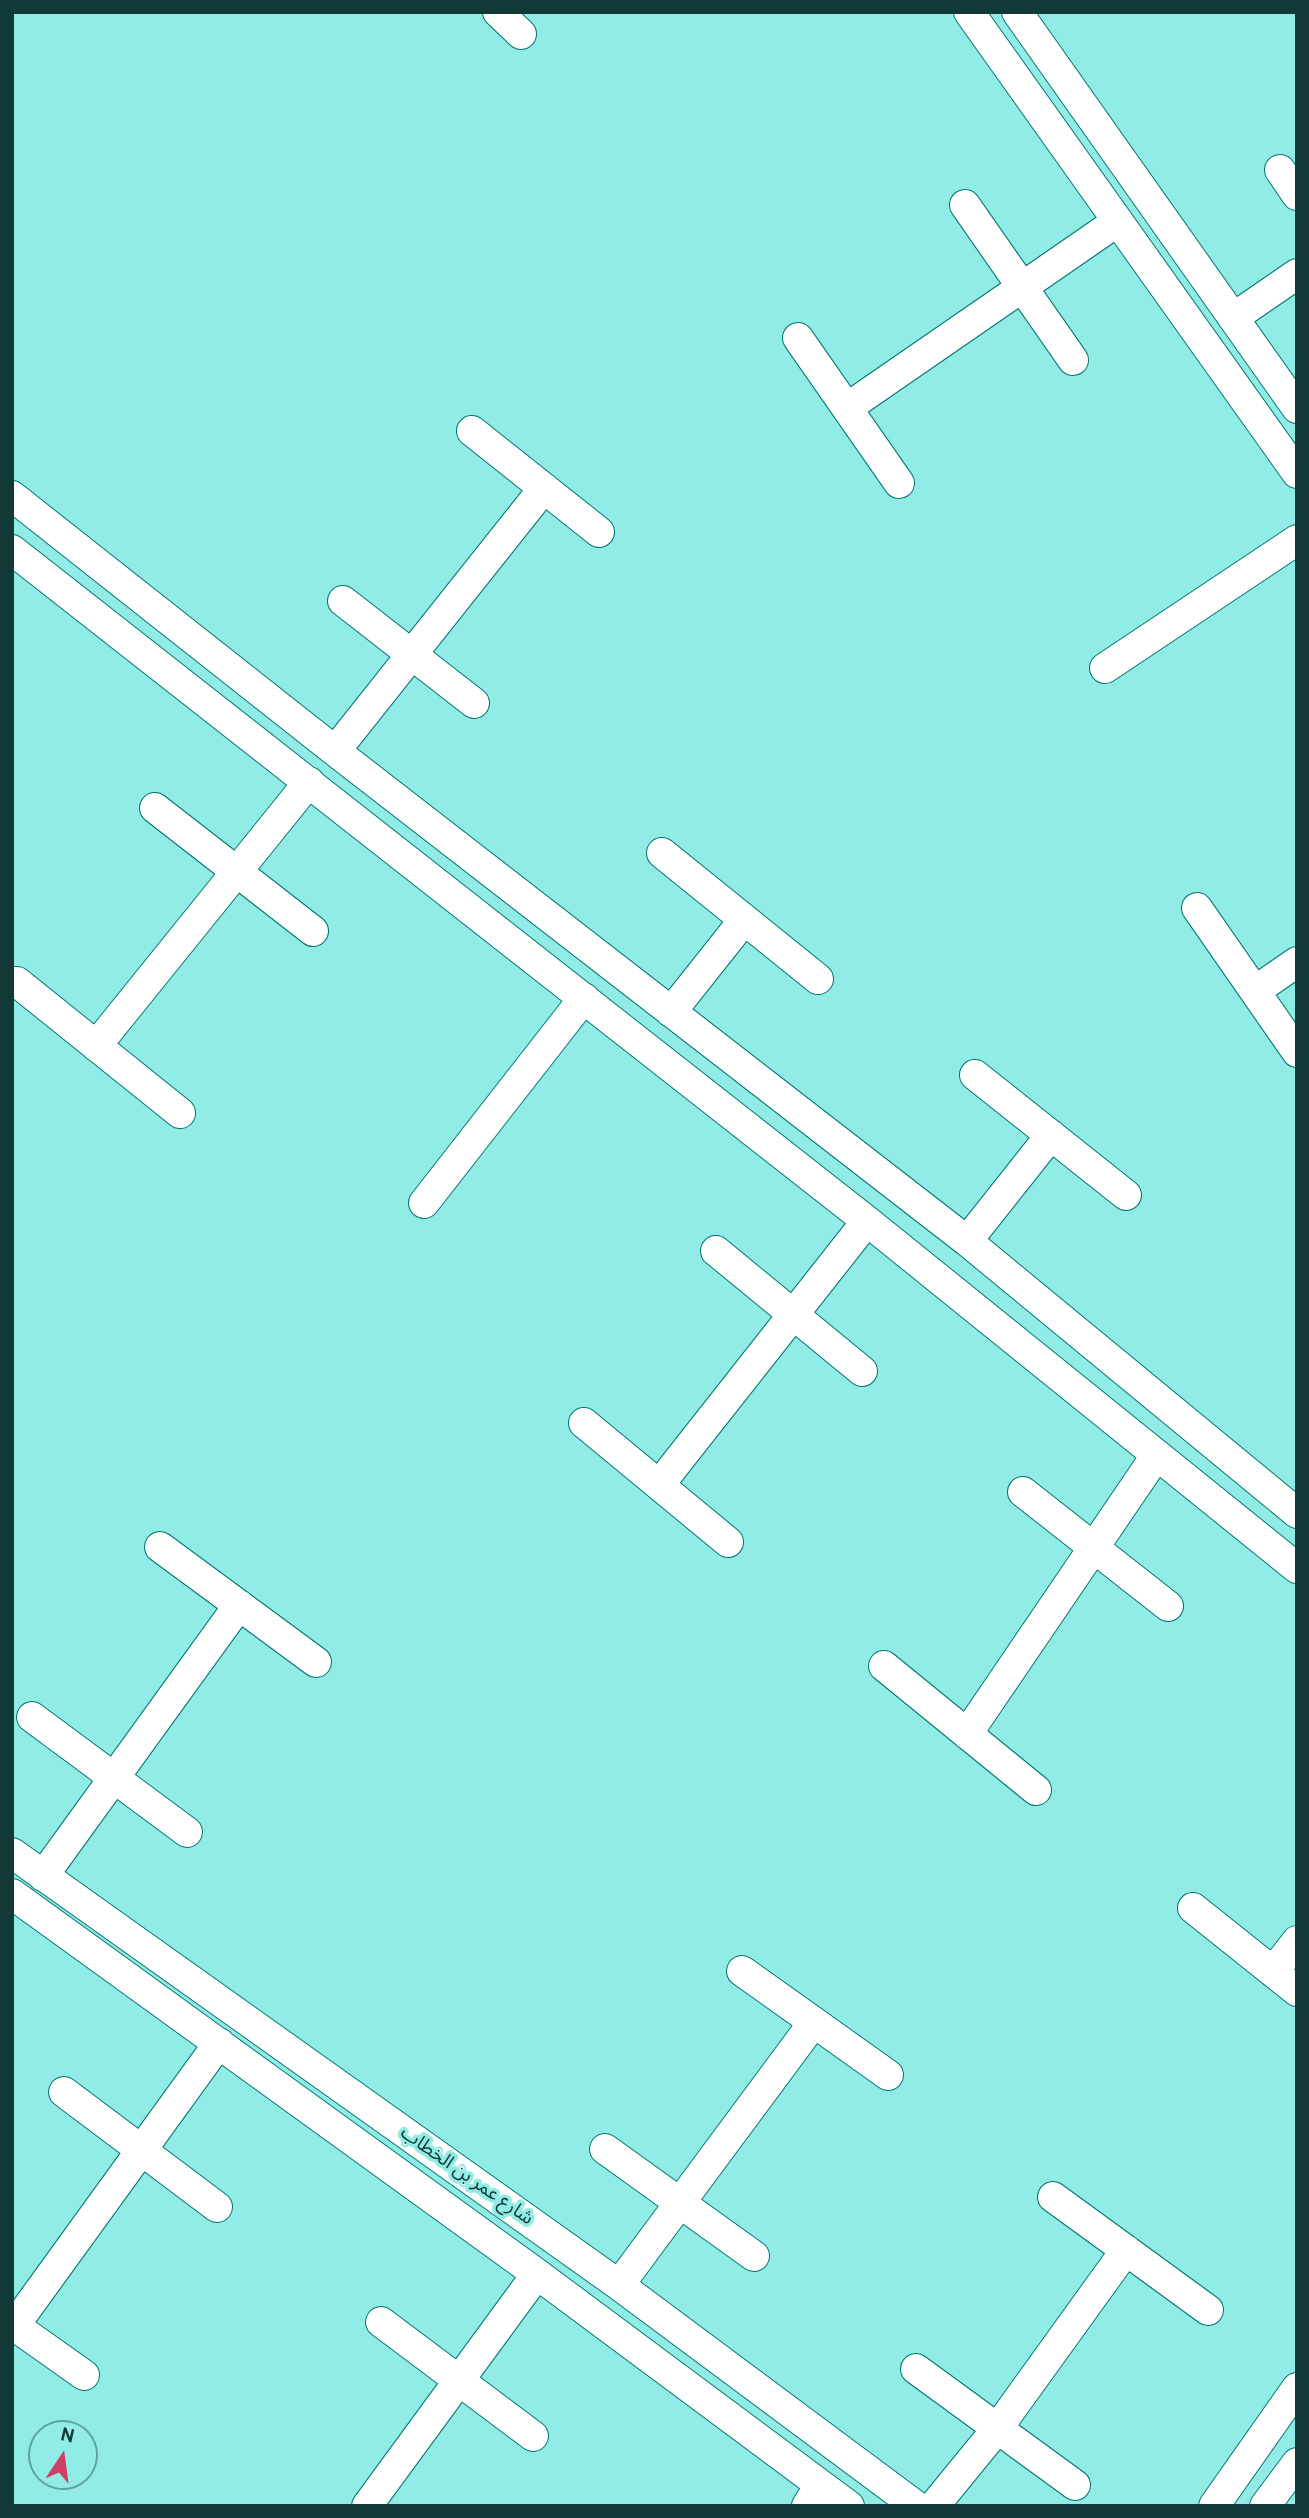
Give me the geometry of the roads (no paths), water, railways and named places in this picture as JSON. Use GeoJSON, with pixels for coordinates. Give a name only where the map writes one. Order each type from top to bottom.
{"type":"FeatureCollection","features":[{"type":"Feature","properties":{"kind":"street"},"geometry":{"type":"LineString","coordinates":[[498,12],[521,34]]}},
{"type":"Feature","properties":{"kind":"street"},"geometry":{"type":"LineString","coordinates":[[969,12],[1297,473]]}},
{"type":"Feature","properties":{"kind":"street"},"geometry":{"type":"LineString","coordinates":[[1017,12],[1297,408]]}},
{"type":"Feature","properties":{"kind":"street"},"geometry":{"type":"LineString","coordinates":[[1280,170],[1297,195]]}},
{"type":"Feature","properties":{"kind":"street"},"geometry":{"type":"LineString","coordinates":[[965,205],[1073,360]]}},
{"type":"Feature","properties":{"kind":"street"},"geometry":{"type":"LineString","coordinates":[[847,408],[1118,221]]}},
{"type":"Feature","properties":{"kind":"street"},"geometry":{"type":"LineString","coordinates":[[1233,318],[1297,274]]}},
{"type":"Feature","properties":{"kind":"street"},"geometry":{"type":"LineString","coordinates":[[798,338],[899,483]]}},
{"type":"Feature","properties":{"kind":"street"},"geometry":{"type":"LineString","coordinates":[[472,431],[599,532]]}},
{"type":"Feature","properties":{"kind":"street"},"geometry":{"type":"LineString","coordinates":[[335,751],[544,488]]}},
{"type":"Feature","properties":{"kind":"street"},"geometry":{"type":"LineString","coordinates":[[12,496],[335,751],[967,1241],[1297,1513]]}},
{"type":"Feature","properties":{"kind":"street"},"geometry":{"type":"LineString","coordinates":[[1105,668],[1297,540]]}},
{"type":"Feature","properties":{"kind":"street"},"geometry":{"type":"LineString","coordinates":[[12,550],[867,1221],[1297,1568]]}},
{"type":"Feature","properties":{"kind":"street"},"geometry":{"type":"LineString","coordinates":[[343,601],[474,703]]}},
{"type":"Feature","properties":{"kind":"street"},"geometry":{"type":"LineString","coordinates":[[96,1046],[309,782]]}},
{"type":"Feature","properties":{"kind":"street"},"geometry":{"type":"LineString","coordinates":[[155,808],[313,931]]}},
{"type":"Feature","properties":{"kind":"street"},"geometry":{"type":"LineString","coordinates":[[662,853],[818,979]]}},
{"type":"Feature","properties":{"kind":"street"},"geometry":{"type":"LineString","coordinates":[[1198,908],[1297,1052]]}},
{"type":"Feature","properties":{"kind":"street"},"geometry":{"type":"LineString","coordinates":[[671,1012],[744,920]]}},
{"type":"Feature","properties":{"kind":"street"},"geometry":{"type":"LineString","coordinates":[[1255,991],[1297,962]]}},
{"type":"Feature","properties":{"kind":"street"},"geometry":{"type":"LineString","coordinates":[[16,982],[180,1113]]}},
{"type":"Feature","properties":{"kind":"street"},"geometry":{"type":"LineString","coordinates":[[424,1203],[584,998]]}},
{"type":"Feature","properties":{"kind":"street"},"geometry":{"type":"LineString","coordinates":[[975,1075],[1126,1195]]}},
{"type":"Feature","properties":{"kind":"street"},"geometry":{"type":"LineString","coordinates":[[967,1241],[1051,1135]]}},
{"type":"Feature","properties":{"kind":"street"},"geometry":{"type":"LineString","coordinates":[[659,1485],[867,1221]]}},
{"type":"Feature","properties":{"kind":"street"},"geometry":{"type":"LineString","coordinates":[[716,1251],[862,1371]]}},
{"type":"Feature","properties":{"kind":"street"},"geometry":{"type":"LineString","coordinates":[[584,1423],[728,1542]]}},
{"type":"Feature","properties":{"kind":"street"},"geometry":{"type":"LineString","coordinates":[[967,1734],[1156,1456]]}},
{"type":"Feature","properties":{"kind":"street"},"geometry":{"type":"LineString","coordinates":[[1023,1492],[1168,1606]]}},
{"type":"Feature","properties":{"kind":"street"},"geometry":{"type":"LineString","coordinates":[[160,1547],[316,1662]]}},
{"type":"Feature","properties":{"kind":"street"},"geometry":{"type":"LineString","coordinates":[[43,1876],[239,1605]]}},
{"type":"Feature","properties":{"kind":"street"},"geometry":{"type":"LineString","coordinates":[[884,1667],[1036,1790]]}},
{"type":"Feature","properties":{"kind":"street"},"geometry":{"type":"LineString","coordinates":[[32,1717],[187,1832]]}},
{"type":"Feature","properties":{"kind":"street","name":"شارع عمر بن الخطاب"},"geometry":{"type":"LineString","coordinates":[[12,1853],[619,2285],[916,2506]]}},
{"type":"Feature","properties":{"kind":"street","name":"شارع عمر بن الخطاب"},"geometry":{"type":"LineString","coordinates":[[12,1894],[537,2274],[813,2496],[849,2506]]}},
{"type":"Feature","properties":{"kind":"street"},"geometry":{"type":"LineString","coordinates":[[1193,1908],[1297,1991]]}},
{"type":"Feature","properties":{"kind":"street"},"geometry":{"type":"LineString","coordinates":[[1273,1972],[1297,1941]]}},
{"type":"Feature","properties":{"kind":"street"},"geometry":{"type":"LineString","coordinates":[[742,1971],[888,2075]]}},
{"type":"Feature","properties":{"kind":"street"},"geometry":{"type":"LineString","coordinates":[[619,2285],[814,2022]]}},
{"type":"Feature","properties":{"kind":"street"},"geometry":{"type":"LineString","coordinates":[[83,2375],[13,2325],[219,2043]]}},
{"type":"Feature","properties":{"kind":"street"},"geometry":{"type":"LineString","coordinates":[[64,2092],[217,2207]]}},
{"type":"Feature","properties":{"kind":"street"},"geometry":{"type":"LineString","coordinates":[[605,2149],[754,2256]]}},
{"type":"Feature","properties":{"kind":"street"},"geometry":{"type":"LineString","coordinates":[[1053,2197],[1208,2310]]}},
{"type":"Feature","properties":{"kind":"street"},"geometry":{"type":"LineString","coordinates":[[934,2506],[997,2429],[1126,2250]]}},
{"type":"Feature","properties":{"kind":"street"},"geometry":{"type":"LineString","coordinates":[[367,2506],[537,2274]]}},
{"type":"Feature","properties":{"kind":"street"},"geometry":{"type":"LineString","coordinates":[[381,2322],[533,2436]]}},
{"type":"Feature","properties":{"kind":"street"},"geometry":{"type":"LineString","coordinates":[[916,2369],[1075,2485]]}},
{"type":"Feature","properties":{"kind":"street"},"geometry":{"type":"LineString","coordinates":[[1214,2506],[1297,2388]]}},
{"type":"Feature","properties":{"kind":"street"},"geometry":{"type":"LineString","coordinates":[[1265,2506],[1297,2463]]}}]}
